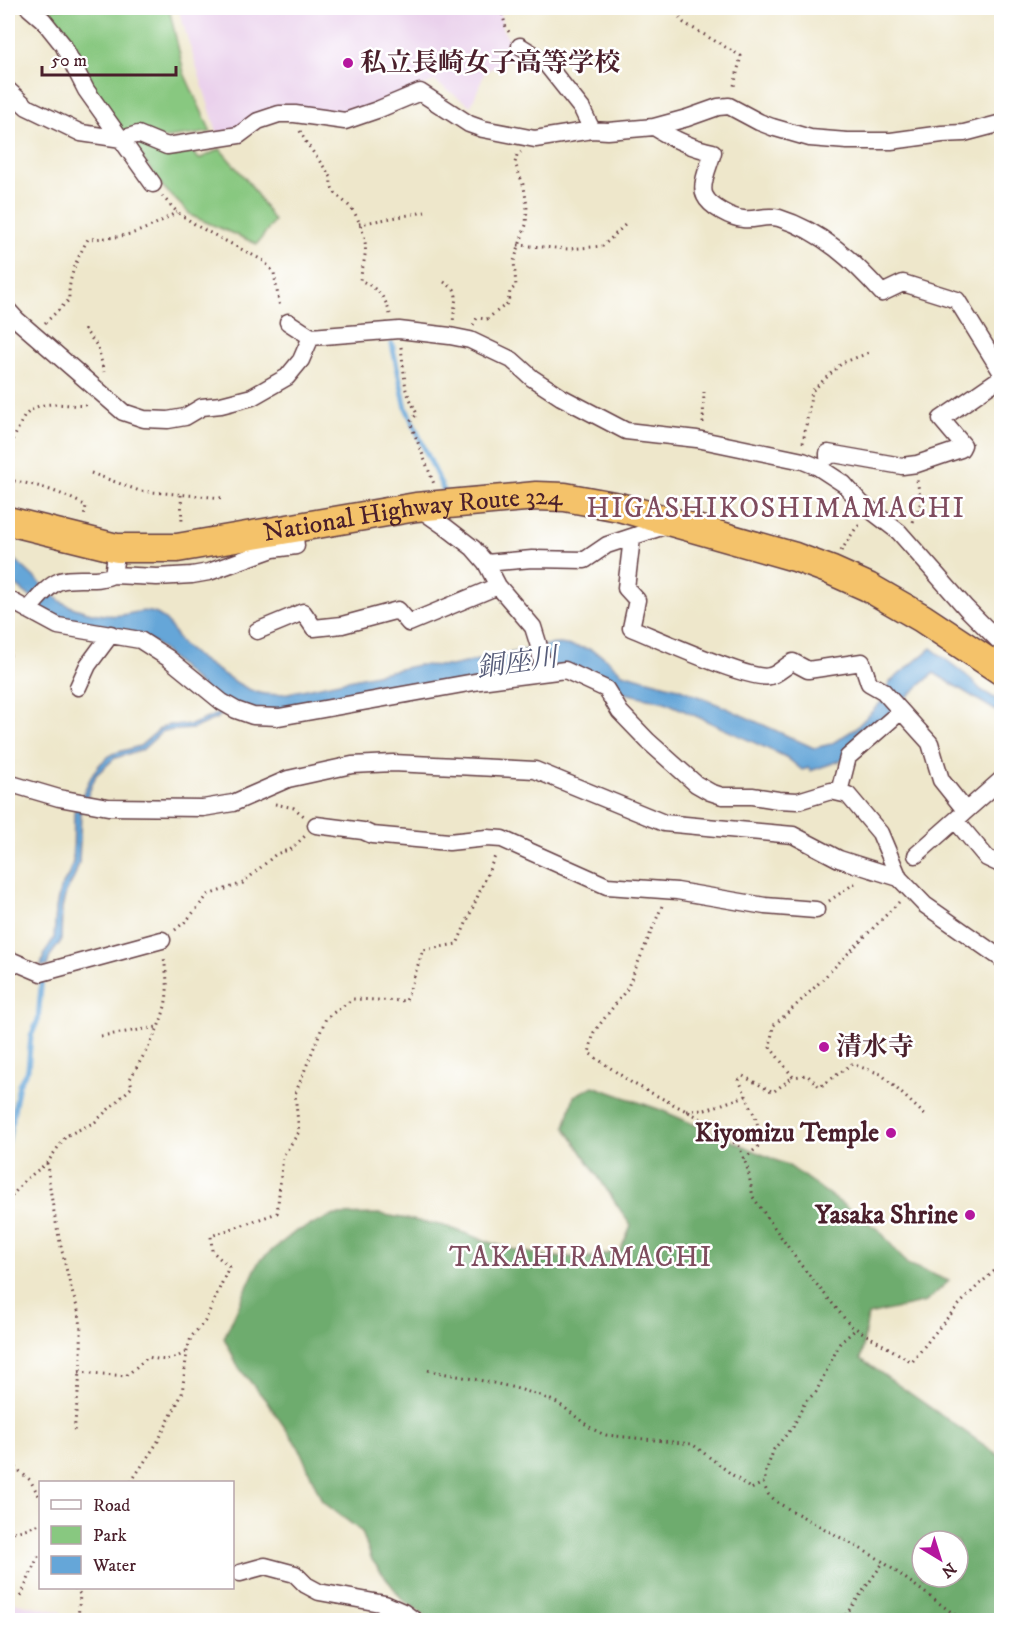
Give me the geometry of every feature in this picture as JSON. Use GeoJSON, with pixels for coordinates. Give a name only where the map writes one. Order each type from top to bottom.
{"type":"FeatureCollection","features":[{"type":"Feature","properties":{"kind":"highway","name":"National Highway Route 324"},"geometry":{"type":"LineString","coordinates":[[8,521],[117,548],[177,548],[429,506],[536,496],[565,497],[619,507],[795,557],[830,570],[868,587],[922,618],[1002,671]]}},
{"type":"Feature","properties":{"kind":"street"},"geometry":{"type":"LineString","coordinates":[[29,8],[43,20],[63,45],[86,90],[153,184]]}},
{"type":"Feature","properties":{"kind":"street"},"geometry":{"type":"LineString","coordinates":[[520,46],[543,60],[582,109],[592,130]]}},
{"type":"Feature","properties":{"kind":"street"},"geometry":{"type":"LineString","coordinates":[[8,90],[27,107],[81,133],[122,139],[138,134],[167,146],[239,135],[258,121],[279,114],[292,113],[345,122],[420,92],[470,124],[483,129],[535,139],[592,130],[654,127],[717,107],[729,106],[771,127],[810,138],[847,141],[891,141],[964,133],[1002,123]]}},
{"type":"Feature","properties":{"kind":"street"},"geometry":{"type":"LineString","coordinates":[[654,127],[692,148],[713,152],[704,183],[704,195],[710,203],[744,219],[765,216],[780,218],[813,233],[845,255],[882,293],[903,283],[957,300],[1002,375],[941,419],[963,445],[960,449],[902,466],[828,455]]}},
{"type":"Feature","properties":{"kind":"street"},"geometry":{"type":"LineString","coordinates":[[8,310],[123,412],[144,419],[168,420],[185,417],[202,407],[252,397],[275,386],[294,370],[311,337]]}},
{"type":"Feature","properties":{"kind":"street"},"geometry":{"type":"LineString","coordinates":[[288,322],[311,337],[396,330],[458,337],[512,360],[532,378],[561,397],[626,431],[701,439],[803,461],[818,467],[844,484],[861,503],[902,535],[966,608],[1002,644]]}},
{"type":"Feature","properties":{"kind":"street"},"geometry":{"type":"LineString","coordinates":[[429,506],[447,528],[486,563],[498,586],[533,627],[544,672]]}},
{"type":"Feature","properties":{"kind":"street"},"geometry":{"type":"LineString","coordinates":[[486,563],[532,559],[585,560],[607,545],[674,523]]}},
{"type":"Feature","properties":{"kind":"street"},"geometry":{"type":"LineString","coordinates":[[28,610],[48,588],[61,581],[104,580],[113,575],[157,577],[209,572],[273,549],[296,546],[294,528]]}},
{"type":"Feature","properties":{"kind":"street"},"geometry":{"type":"LineString","coordinates":[[632,538],[626,588],[637,600],[631,628],[718,664],[756,676],[771,676],[793,662],[808,670],[862,662],[869,683],[883,691],[930,743],[941,780],[960,815],[987,858],[1002,866]]}},
{"type":"Feature","properties":{"kind":"street"},"geometry":{"type":"LineString","coordinates":[[113,575],[117,548]]}},
{"type":"Feature","properties":{"kind":"street"},"geometry":{"type":"LineString","coordinates":[[257,631],[303,612],[314,628],[342,625],[398,610],[409,623],[498,586]]}},
{"type":"Feature","properties":{"kind":"street"},"geometry":{"type":"LineString","coordinates":[[8,599],[58,626],[140,640],[168,658],[222,702],[253,716],[279,717],[480,681],[565,670],[606,689],[620,712],[648,741],[696,784],[710,792],[722,796],[752,796],[798,801],[831,791],[848,795],[879,833],[905,884]]}},
{"type":"Feature","properties":{"kind":"street"},"geometry":{"type":"LineString","coordinates":[[78,687],[88,665],[111,634]]}},
{"type":"Feature","properties":{"kind":"street"},"geometry":{"type":"LineString","coordinates":[[839,792],[848,757],[899,710]]}},
{"type":"Feature","properties":{"kind":"street"},"geometry":{"type":"LineString","coordinates":[[9,784],[59,798],[108,807],[203,808],[233,803],[288,779],[352,765],[393,763],[535,770],[664,824],[793,835],[839,860],[875,870],[905,884],[933,910],[1002,959]]}},
{"type":"Feature","properties":{"kind":"street"},"geometry":{"type":"LineString","coordinates":[[916,855],[1002,779]]}},
{"type":"Feature","properties":{"kind":"street"},"geometry":{"type":"LineString","coordinates":[[316,825],[363,831],[372,835],[449,842],[487,838],[502,839],[607,886],[668,890],[765,906],[816,910]]}},
{"type":"Feature","properties":{"kind":"street"},"geometry":{"type":"LineString","coordinates":[[8,959],[40,973],[162,940]]}},
{"type":"Feature","properties":{"kind":"street"},"geometry":{"type":"LineString","coordinates":[[240,1573],[265,1566],[296,1575],[306,1585],[319,1592],[385,1604],[414,1620]]}},
{"type":"Feature","properties":{"kind":"path"},"geometry":{"type":"LineString","coordinates":[[501,8],[506,28],[520,46]]}},
{"type":"Feature","properties":{"kind":"path"},"geometry":{"type":"LineString","coordinates":[[672,8],[684,23],[741,56],[729,106]]}},
{"type":"Feature","properties":{"kind":"path"},"geometry":{"type":"LineString","coordinates":[[993,8],[1002,20]]}},
{"type":"Feature","properties":{"kind":"path"},"geometry":{"type":"LineString","coordinates":[[292,113],[305,141],[331,177],[330,186],[333,191],[352,209],[365,242],[360,280],[375,287],[390,312],[396,330],[406,390],[417,414],[410,422],[429,506]]}},
{"type":"Feature","properties":{"kind":"path"},"geometry":{"type":"LineString","coordinates":[[458,337],[477,318],[487,319],[508,303],[510,291],[516,286],[514,261],[526,225],[527,206],[524,187],[515,163],[517,155],[535,139]]}},
{"type":"Feature","properties":{"kind":"path"},"geometry":{"type":"LineString","coordinates":[[153,184],[177,212],[199,227],[264,261],[274,273],[280,313],[288,322]]}},
{"type":"Feature","properties":{"kind":"path"},"geometry":{"type":"LineString","coordinates":[[35,336],[69,300],[70,279],[77,259],[88,239],[117,238],[138,232],[177,212]]}},
{"type":"Feature","properties":{"kind":"path"},"geometry":{"type":"LineString","coordinates":[[358,224],[425,212]]}},
{"type":"Feature","properties":{"kind":"path"},"geometry":{"type":"LineString","coordinates":[[518,245],[568,249],[603,246],[628,222]]}},
{"type":"Feature","properties":{"kind":"path"},"geometry":{"type":"LineString","coordinates":[[444,282],[454,289],[456,296],[458,337]]}},
{"type":"Feature","properties":{"kind":"path"},"geometry":{"type":"LineString","coordinates":[[8,444],[14,438],[26,415],[40,406],[51,403],[89,405],[100,393],[105,384],[102,358],[98,347],[84,329]]}},
{"type":"Feature","properties":{"kind":"path"},"geometry":{"type":"LineString","coordinates":[[828,455],[802,448],[812,391],[842,363],[870,352]]}},
{"type":"Feature","properties":{"kind":"path"},"geometry":{"type":"LineString","coordinates":[[701,439],[704,392]]}},
{"type":"Feature","properties":{"kind":"path"},"geometry":{"type":"LineString","coordinates":[[902,535],[912,524],[921,502],[919,486],[911,465]]}},
{"type":"Feature","properties":{"kind":"path"},"geometry":{"type":"LineString","coordinates":[[91,473],[140,490],[224,498]]}},
{"type":"Feature","properties":{"kind":"path"},"geometry":{"type":"LineString","coordinates":[[8,480],[48,488],[86,506],[80,539]]}},
{"type":"Feature","properties":{"kind":"path"},"geometry":{"type":"LineString","coordinates":[[830,570],[856,528],[875,513]]}},
{"type":"Feature","properties":{"kind":"path"},"geometry":{"type":"LineString","coordinates":[[8,638],[12,643],[8,666]]}},
{"type":"Feature","properties":{"kind":"path"},"geometry":{"type":"LineString","coordinates":[[8,734],[12,756],[9,784]]}},
{"type":"Feature","properties":{"kind":"path"},"geometry":{"type":"LineString","coordinates":[[8,1201],[24,1181],[47,1163],[66,1136],[95,1122],[132,1087],[130,1079],[164,1012],[167,991],[162,940],[187,920],[208,896],[243,883],[276,854],[291,849],[316,825],[294,808],[272,803],[261,790]]}},
{"type":"Feature","properties":{"kind":"path"},"geometry":{"type":"LineString","coordinates":[[132,1481],[157,1443],[182,1394],[191,1337],[205,1321],[229,1268],[212,1251],[211,1236],[277,1214],[283,1156],[299,1132],[295,1094],[326,1018],[353,999],[406,1001],[423,950],[457,944],[502,839]]}},
{"type":"Feature","properties":{"kind":"path"},"geometry":{"type":"LineString","coordinates":[[816,910],[875,870]]}},
{"type":"Feature","properties":{"kind":"path"},"geometry":{"type":"LineString","coordinates":[[793,1077],[770,1047],[773,1026],[804,998],[905,884]]}},
{"type":"Feature","properties":{"kind":"path"},"geometry":{"type":"LineString","coordinates":[[668,890],[627,989],[594,1032],[589,1053],[632,1083],[698,1117],[739,1146],[753,1197],[800,1264],[850,1325],[912,1362],[941,1324],[978,1284],[1002,1265]]}},
{"type":"Feature","properties":{"kind":"path"},"geometry":{"type":"LineString","coordinates":[[101,1036],[158,1027]]}},
{"type":"Feature","properties":{"kind":"path"},"geometry":{"type":"LineString","coordinates":[[744,1159],[760,1145],[757,1121],[739,1080],[743,1076],[773,1092],[793,1077],[807,1075],[820,1087],[852,1064],[881,1074],[927,1117]]}},
{"type":"Feature","properties":{"kind":"path"},"geometry":{"type":"LineString","coordinates":[[685,1111],[705,1110],[746,1096]]}},
{"type":"Feature","properties":{"kind":"path"},"geometry":{"type":"LineString","coordinates":[[47,1163],[50,1200],[72,1292],[78,1306],[80,1322],[74,1434]]}},
{"type":"Feature","properties":{"kind":"path"},"geometry":{"type":"LineString","coordinates":[[428,1370],[541,1396],[566,1407],[593,1431],[606,1435],[692,1444],[751,1489],[765,1482],[767,1467],[774,1449],[793,1427],[805,1402],[816,1392],[840,1343],[856,1329]]}},
{"type":"Feature","properties":{"kind":"path"},"geometry":{"type":"LineString","coordinates":[[79,1372],[126,1376],[148,1357],[162,1361],[175,1359],[187,1351]]}},
{"type":"Feature","properties":{"kind":"path"},"geometry":{"type":"LineString","coordinates":[[8,1456],[17,1469],[30,1480],[39,1496]]}},
{"type":"Feature","properties":{"kind":"path"},"geometry":{"type":"LineString","coordinates":[[762,1483],[768,1494],[778,1503],[883,1563],[962,1620]]}},
{"type":"Feature","properties":{"kind":"path"},"geometry":{"type":"LineString","coordinates":[[8,1530],[16,1532],[39,1524]]}},
{"type":"Feature","properties":{"kind":"path"},"geometry":{"type":"LineString","coordinates":[[21,1596],[39,1554]]}},
{"type":"Feature","properties":{"kind":"path"},"geometry":{"type":"LineString","coordinates":[[842,1620],[883,1563]]}},
{"type":"Feature","properties":{"kind":"path"},"geometry":{"type":"LineString","coordinates":[[76,1589],[80,1594],[78,1620]]}},
{"type":"Feature","properties":{"kind":"shaded area","name":"私立長崎女子高等学校"},"geometry":{"type":"Polygon","coordinates":[[[178,8],[500,8],[502,28],[517,54],[485,72],[471,106],[434,81],[349,117],[284,108],[238,132],[217,132],[178,8]]]}},
{"type":"Feature","properties":{"kind":"shaded area"},"geometry":{"type":"Polygon","coordinates":[[[8,1601],[61,1612],[61,1620],[8,1620],[8,1601]]]}},
{"type":"Feature","properties":{"kind":"green space"},"geometry":{"type":"Polygon","coordinates":[[[41,8],[169,8],[184,73],[211,132],[168,138],[124,135],[97,94],[57,23],[41,8]]]}},
{"type":"Feature","properties":{"kind":"green space"},"geometry":{"type":"Polygon","coordinates":[[[140,142],[190,150],[199,159],[220,149],[250,184],[274,221],[257,244],[192,216],[163,187],[132,144],[140,142]]]}},
{"type":"Feature","properties":{"kind":"green space"},"geometry":{"type":"Polygon","coordinates":[[[593,1086],[661,1110],[789,1166],[880,1231],[907,1264],[949,1281],[926,1302],[868,1315],[861,1359],[1001,1457],[1001,1620],[431,1620],[402,1599],[372,1560],[362,1532],[322,1501],[299,1448],[268,1403],[239,1368],[224,1338],[259,1261],[295,1232],[335,1215],[380,1214],[445,1226],[506,1248],[550,1257],[593,1257],[620,1251],[631,1226],[565,1127],[574,1096],[593,1086]]]}},
{"type":"Feature","properties":{"kind":"water","name":"銅座川"},"geometry":{"type":"Polygon","coordinates":[[[9,554],[60,601],[74,608],[107,615],[144,611],[157,614],[168,623],[180,642],[194,654],[239,684],[264,694],[288,693],[418,665],[451,666],[560,644],[589,649],[603,656],[622,673],[678,688],[814,748],[831,744],[855,729],[884,699],[889,683],[931,648],[966,675],[981,690],[1001,702],[1001,714],[934,673],[842,760],[810,771],[809,768],[802,770],[786,757],[665,702],[611,690],[585,673],[285,712],[228,710],[217,718],[192,729],[163,731],[142,750],[115,758],[96,775],[81,812],[79,863],[66,892],[62,908],[61,941],[50,956],[47,966],[41,966],[44,954],[54,938],[60,889],[73,862],[74,812],[93,773],[112,754],[140,746],[161,728],[169,725],[191,725],[217,714],[224,707],[154,642],[71,625],[36,610],[33,599],[8,579],[9,554]]]}},
{"type":"Feature","properties":{"kind":"waterway"},"geometry":{"type":"LineString","coordinates":[[392,344],[406,408],[445,493]]}},
{"type":"Feature","properties":{"kind":"waterway"},"geometry":{"type":"LineString","coordinates":[[8,1143],[19,1084],[28,1069],[31,1036],[38,1020],[42,976]]}},
{"type":"Feature","properties":{"kind":"place","name":"私立長崎女子高等学校"},"geometry":{"type":"Point","coordinates":[348,63]}},
{"type":"Feature","properties":{"kind":"place","name":"清水寺"},"geometry":{"type":"Point","coordinates":[824,1047]}},
{"type":"Feature","properties":{"kind":"place","name":"Kiyomizu Temple"},"geometry":{"type":"Point","coordinates":[891,1133]}},
{"type":"Feature","properties":{"kind":"place","name":"Yasaka Shrine"},"geometry":{"type":"Point","coordinates":[970,1215]}},
{"type":"Feature","properties":{"kind":"district","name":"HIGASHIKOSHIMAMACHI"},"geometry":{"type":"Point","coordinates":[776,508]}},
{"type":"Feature","properties":{"kind":"district","name":"TAKAHIRAMACHI"},"geometry":{"type":"Point","coordinates":[581,1257]}}]}
